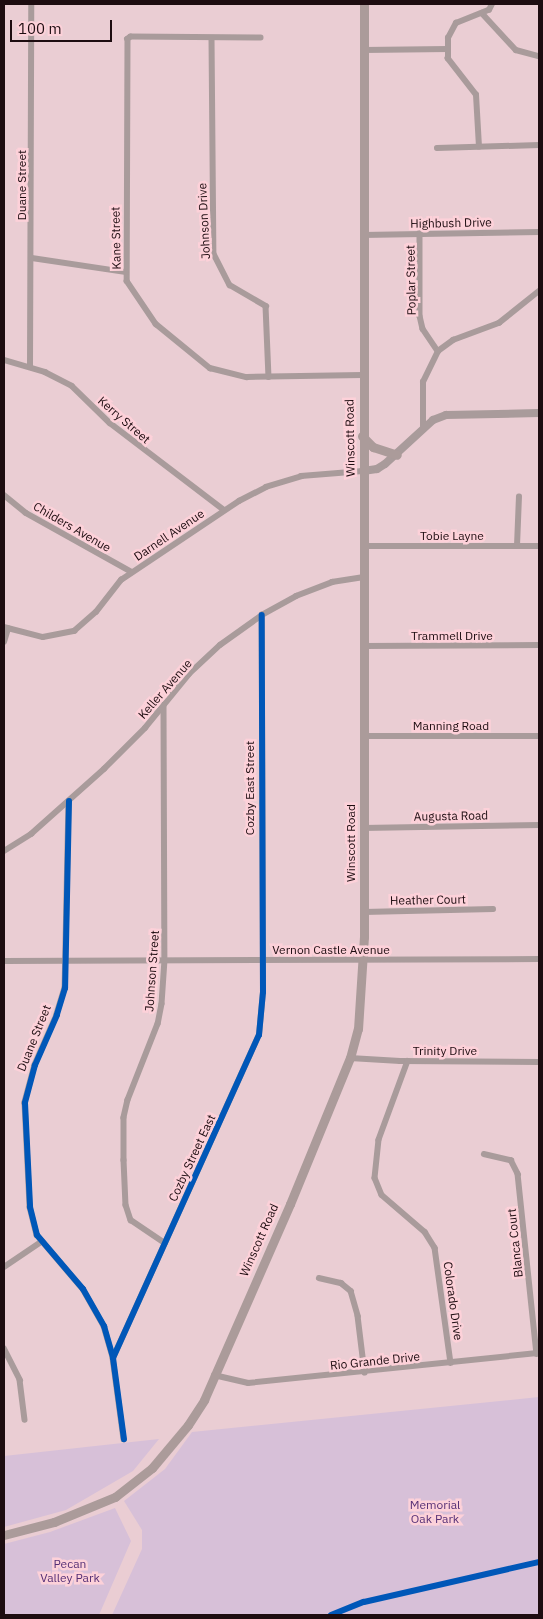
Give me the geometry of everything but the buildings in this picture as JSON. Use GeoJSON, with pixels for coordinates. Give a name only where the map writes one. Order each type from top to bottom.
{"type":"FeatureCollection","features":[{"type":"Feature","properties":{"kind":"main road","name":"Winscott Road"},"geometry":{"type":"LineString","coordinates":[[4,1535],[90,1510],[136,1484],[188,1425],[214,1375],[350,1058],[358,1029],[364,912],[362,375],[364,4]]}},
{"type":"Feature","properties":{"kind":"main road"},"geometry":{"type":"LineString","coordinates":[[362,436],[373,447],[398,455]]}},
{"type":"Feature","properties":{"kind":"street","name":"Duane Street"},"geometry":{"type":"LineString","coordinates":[[30,367],[32,258],[31,4]]}},
{"type":"Feature","properties":{"kind":"street"},"geometry":{"type":"LineString","coordinates":[[479,147],[476,95],[455,72],[448,59],[448,38],[456,23],[482,13],[492,4]]}},
{"type":"Feature","properties":{"kind":"street"},"geometry":{"type":"LineString","coordinates":[[482,13],[516,50],[539,56]]}},
{"type":"Feature","properties":{"kind":"street","name":"Kane Street"},"geometry":{"type":"LineString","coordinates":[[212,38],[131,37],[128,40],[126,272],[130,290],[143,310],[199,362],[225,373],[269,377],[362,375]]}},
{"type":"Feature","properties":{"kind":"street"},"geometry":{"type":"LineString","coordinates":[[212,38],[261,38]]}},
{"type":"Feature","properties":{"kind":"street","name":"Johnson Drive"},"geometry":{"type":"LineString","coordinates":[[212,38],[214,254],[230,285],[266,306],[269,377]]}},
{"type":"Feature","properties":{"kind":"street"},"geometry":{"type":"LineString","coordinates":[[364,50],[448,49]]}},
{"type":"Feature","properties":{"kind":"street"},"geometry":{"type":"LineString","coordinates":[[437,148],[539,145]]}},
{"type":"Feature","properties":{"kind":"street","name":"Highbush Drive"},"geometry":{"type":"LineString","coordinates":[[363,234],[539,232]]}},
{"type":"Feature","properties":{"kind":"street","name":"Poplar Street"},"geometry":{"type":"LineString","coordinates":[[420,233],[420,316],[423,329],[438,351]]}},
{"type":"Feature","properties":{"kind":"street"},"geometry":{"type":"LineString","coordinates":[[32,258],[126,272]]}},
{"type":"Feature","properties":{"kind":"street"},"geometry":{"type":"LineString","coordinates":[[423,430],[423,382],[438,351],[453,340],[499,323],[539,290]]}},
{"type":"Feature","properties":{"kind":"street","name":"Kerry Street"},"geometry":{"type":"LineString","coordinates":[[4,360],[30,367],[72,386],[110,423],[224,510]]}},
{"type":"Feature","properties":{"kind":"street"},"geometry":{"type":"LineString","coordinates":[[363,471],[377,469],[398,455],[423,430],[446,415],[539,413]]}},
{"type":"Feature","properties":{"kind":"street","name":"Darnell Avenue"},"geometry":{"type":"LineString","coordinates":[[6,628],[43,637],[74,630],[85,624],[105,597],[132,572],[224,510],[284,480],[363,471]]}},
{"type":"Feature","properties":{"kind":"street","name":"Childers Avenue"},"geometry":{"type":"LineString","coordinates":[[4,495],[34,518],[132,572]]}},
{"type":"Feature","properties":{"kind":"street"},"geometry":{"type":"LineString","coordinates":[[517,546],[518,498]]}},
{"type":"Feature","properties":{"kind":"street","name":"Tobie Layne"},"geometry":{"type":"LineString","coordinates":[[364,546],[539,546]]}},
{"type":"Feature","properties":{"kind":"street","name":"Keller Avenue"},"geometry":{"type":"LineString","coordinates":[[4,851],[31,834],[69,801],[145,728],[189,674],[220,644],[262,615],[314,588],[364,577]]}},
{"type":"Feature","properties":{"kind":"street","name":"Cozby East Street"},"geometry":{"type":"LineString","coordinates":[[262,615],[262,960]]}},
{"type":"Feature","properties":{"kind":"street"},"geometry":{"type":"LineString","coordinates":[[4,642],[6,628]]}},
{"type":"Feature","properties":{"kind":"street","name":"Trammell Drive"},"geometry":{"type":"LineString","coordinates":[[364,646],[539,646]]}},
{"type":"Feature","properties":{"kind":"street","name":"Johnson Street"},"geometry":{"type":"LineString","coordinates":[[164,705],[165,960],[158,1024],[124,1118],[124,1160],[126,1205],[131,1220],[165,1243]]}},
{"type":"Feature","properties":{"kind":"street","name":"Manning Road"},"geometry":{"type":"LineString","coordinates":[[363,736],[539,736]]}},
{"type":"Feature","properties":{"kind":"street","name":"Duane Street"},"geometry":{"type":"LineString","coordinates":[[69,801],[68,960],[57,1015],[35,1065],[25,1102],[30,1206],[41,1242],[95,1309],[113,1358],[124,1439]]}},
{"type":"Feature","properties":{"kind":"street","name":"Augusta Road"},"geometry":{"type":"LineString","coordinates":[[363,828],[539,825]]}},
{"type":"Feature","properties":{"kind":"street","name":"Heather Court"},"geometry":{"type":"LineString","coordinates":[[364,912],[493,909]]}},
{"type":"Feature","properties":{"kind":"street","name":"Vernon Castle Avenue"},"geometry":{"type":"LineString","coordinates":[[4,960],[539,958]]}},
{"type":"Feature","properties":{"kind":"street","name":"Cozby Street East"},"geometry":{"type":"LineString","coordinates":[[113,1358],[254,1049],[261,1021],[262,960]]}},
{"type":"Feature","properties":{"kind":"street","name":"Trinity Drive"},"geometry":{"type":"LineString","coordinates":[[350,1058],[408,1061],[539,1062]]}},
{"type":"Feature","properties":{"kind":"street","name":"Colorado Drive"},"geometry":{"type":"LineString","coordinates":[[408,1061],[379,1140],[376,1178],[382,1195],[425,1232],[435,1248],[451,1363]]}},
{"type":"Feature","properties":{"kind":"street","name":"Blanca Court"},"geometry":{"type":"LineString","coordinates":[[484,1154],[511,1160],[518,1174],[538,1354]]}},
{"type":"Feature","properties":{"kind":"street"},"geometry":{"type":"LineString","coordinates":[[4,1267],[41,1242]]}},
{"type":"Feature","properties":{"kind":"street"},"geometry":{"type":"LineString","coordinates":[[319,1278],[341,1282],[351,1291],[358,1316],[365,1372]]}},
{"type":"Feature","properties":{"kind":"street"},"geometry":{"type":"LineString","coordinates":[[4,1348],[20,1380],[26,1420]]}},
{"type":"Feature","properties":{"kind":"street","name":"Rio Grande Drive"},"geometry":{"type":"LineString","coordinates":[[214,1375],[248,1383],[538,1354]]}},
{"type":"Feature","properties":{"kind":"green space","name":"Memorial Oak Park"},"geometry":{"type":"Polygon","coordinates":[[[539,1397],[539,1615],[112,1615],[142,1549],[142,1530],[124,1501],[165,1469],[192,1432],[539,1397]]]}},
{"type":"Feature","properties":{"kind":"green space"},"geometry":{"type":"Polygon","coordinates":[[[159,1439],[133,1471],[66,1510],[4,1527],[4,1456],[159,1439]]]}},
{"type":"Feature","properties":{"kind":"green space","name":"Pecan Valley Park"},"geometry":{"type":"Polygon","coordinates":[[[115,1508],[131,1541],[99,1615],[4,1615],[4,1544],[50,1532],[115,1508]]]}},
{"type":"Feature","properties":{"kind":"cycle path"},"geometry":{"type":"LineString","coordinates":[[113,1358],[259,1035],[263,992],[262,615]]}},
{"type":"Feature","properties":{"kind":"cycle path"},"geometry":{"type":"LineString","coordinates":[[69,801],[65,988],[57,1015],[35,1065],[25,1103],[30,1207],[37,1235],[83,1289],[104,1326],[113,1358],[124,1439]]}},
{"type":"Feature","properties":{"kind":"cycle path"},"geometry":{"type":"LineString","coordinates":[[331,1615],[364,1602],[539,1562]]}}]}
